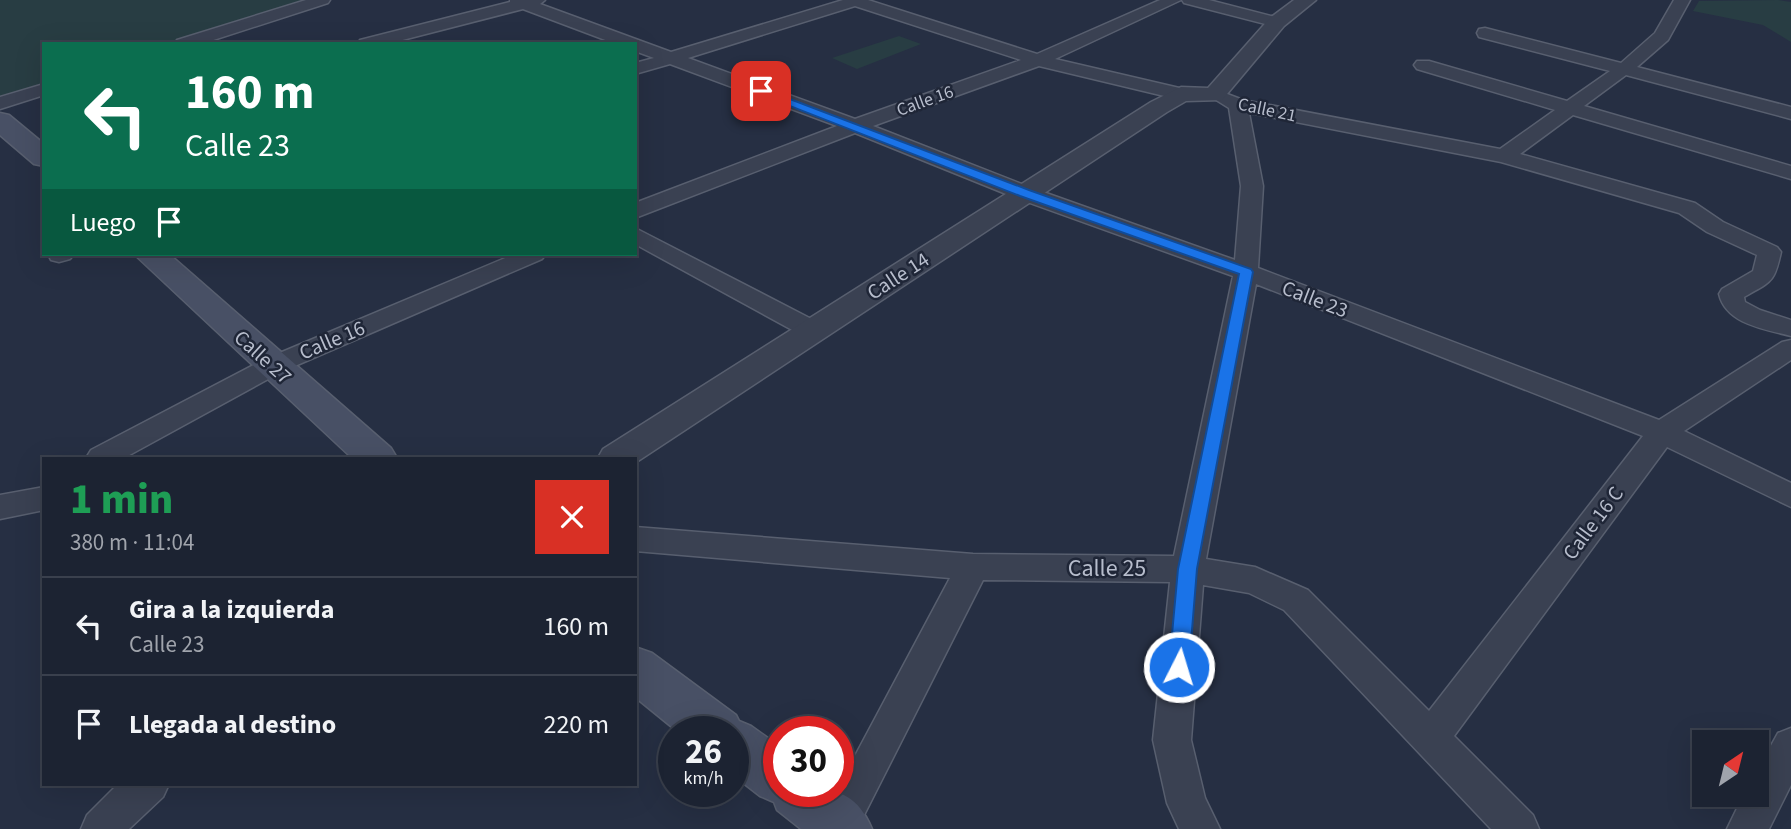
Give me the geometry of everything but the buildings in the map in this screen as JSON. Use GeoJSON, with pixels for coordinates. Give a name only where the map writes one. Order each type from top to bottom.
{"type":"FeatureCollection","features":[{"type":"Feature","properties":{"kind":"main road"},"geometry":{"type":"LineString","coordinates":[[0,121],[38,146]]}},
{"type":"Feature","properties":{"kind":"main road","name":"Calle 27"},"geometry":{"type":"LineString","coordinates":[[152,256],[376,457]]}},
{"type":"Feature","properties":{"kind":"main road"},"geometry":{"type":"LineString","coordinates":[[637,670],[697,716]]}},
{"type":"Feature","properties":{"kind":"main road"},"geometry":{"type":"LineString","coordinates":[[749,755],[763,766]]}},
{"type":"Feature","properties":{"kind":"main road"},"geometry":{"type":"LineString","coordinates":[[816,807],[840,827]]}},
{"type":"Feature","properties":{"kind":"street"},"geometry":{"type":"LineString","coordinates":[[189,42],[322,0]]}},
{"type":"Feature","properties":{"kind":"street"},"geometry":{"type":"LineString","coordinates":[[637,68],[856,0]]}},
{"type":"Feature","properties":{"kind":"street","name":"Calle 21"},"geometry":{"type":"LineString","coordinates":[[856,0],[1038,60],[1181,94],[1226,100],[1504,156],[1687,208],[1715,227],[1769,252],[1764,275],[1731,294],[1734,306],[1751,316],[1791,328]]}},
{"type":"Feature","properties":{"kind":"street","name":"Calle 16"},"geometry":{"type":"LineString","coordinates":[[637,210],[855,126],[1038,60],[1173,0]]}},
{"type":"Feature","properties":{"kind":"street"},"geometry":{"type":"LineString","coordinates":[[1190,0],[1277,22]]}},
{"type":"Feature","properties":{"kind":"street"},"geometry":{"type":"LineString","coordinates":[[1200,829],[1187,803],[1172,740],[1188,569],[1246,272],[1252,186],[1226,100],[1277,22],[1306,0]]}},
{"type":"Feature","properties":{"kind":"street"},"geometry":{"type":"LineString","coordinates":[[1504,156],[1662,36],[1682,0]]}},
{"type":"Feature","properties":{"kind":"street"},"geometry":{"type":"LineString","coordinates":[[373,42],[526,1]]}},
{"type":"Feature","properties":{"kind":"street","name":"Calle 23"},"geometry":{"type":"LineString","coordinates":[[526,1],[629,42]]}},
{"type":"Feature","properties":{"kind":"street"},"geometry":{"type":"LineString","coordinates":[[218,33],[238,42]]}},
{"type":"Feature","properties":{"kind":"street"},"geometry":{"type":"LineString","coordinates":[[1485,33],[1791,113]]}},
{"type":"Feature","properties":{"kind":"street","name":"Calle 23"},"geometry":{"type":"LineString","coordinates":[[637,45],[855,126],[1024,193],[1246,272],[1662,432],[1791,496]]}},
{"type":"Feature","properties":{"kind":"street"},"geometry":{"type":"LineString","coordinates":[[1423,65],[1791,173]]}},
{"type":"Feature","properties":{"kind":"street"},"geometry":{"type":"LineString","coordinates":[[0,103],[42,90]]}},
{"type":"Feature","properties":{"kind":"street","name":"Calle 14"},"geometry":{"type":"LineString","coordinates":[[617,457],[1181,94]]}},
{"type":"Feature","properties":{"kind":"street"},"geometry":{"type":"LineString","coordinates":[[637,236],[814,331]]}},
{"type":"Feature","properties":{"kind":"street","name":"Calle 16"},"geometry":{"type":"LineString","coordinates":[[103,457],[272,366],[529,256]]}},
{"type":"Feature","properties":{"kind":"street","name":"Calle 16 C"},"geometry":{"type":"LineString","coordinates":[[1431,737],[1662,432],[1791,348]]}},
{"type":"Feature","properties":{"kind":"street","name":"Calle 25"},"geometry":{"type":"LineString","coordinates":[[637,539],[973,567],[1188,569],[1255,580],[1296,600],[1518,829]]}},
{"type":"Feature","properties":{"kind":"street"},"geometry":{"type":"LineString","coordinates":[[840,827],[973,567]]}},
{"type":"Feature","properties":{"kind":"street"},"geometry":{"type":"LineString","coordinates":[[1748,829],[1791,746]]}},
{"type":"Feature","properties":{"kind":"street"},"geometry":{"type":"LineString","coordinates":[[101,829],[146,786]]}},
{"type":"Feature","properties":{"kind":"green space"},"geometry":{"type":"Polygon","coordinates":[[[0,0],[314,0],[178,42],[42,42],[42,85],[0,97],[0,0]]]}},
{"type":"Feature","properties":{"kind":"green space"},"geometry":{"type":"Polygon","coordinates":[[[1699,1],[1791,2],[1791,42],[1763,25],[1693,11],[1699,1]]]}},
{"type":"Feature","properties":{"kind":"green space"},"geometry":{"type":"Polygon","coordinates":[[[899,36],[921,44],[857,69],[832,58],[899,36]]]}},
{"type":"Feature","properties":{"kind":"route"},"geometry":{"type":"LineString","coordinates":[[761,91],[1024,193],[1246,272],[1188,569],[1179,667]]}}]}
